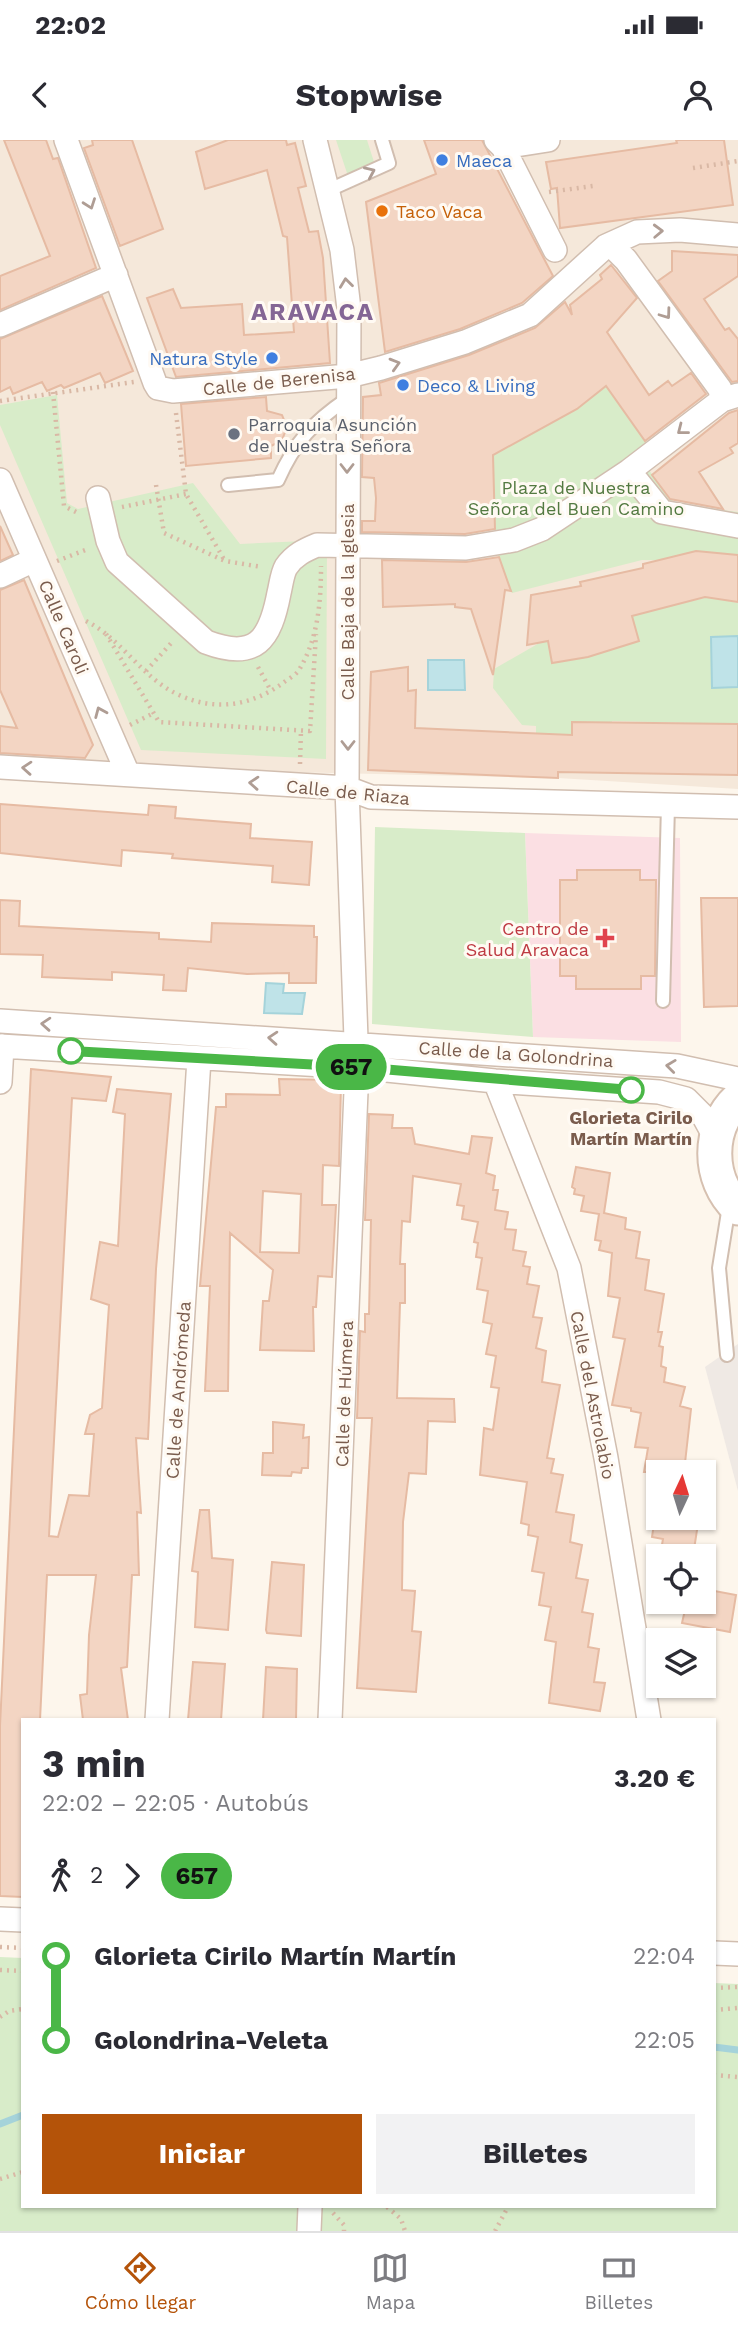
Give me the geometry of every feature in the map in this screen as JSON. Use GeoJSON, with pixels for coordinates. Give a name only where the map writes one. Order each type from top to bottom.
{"type":"FeatureCollection","features":[{"type":"Feature","properties":{"kind":"main road"},"geometry":{"type":"LineString","coordinates":[[734,1205],[719,1182],[714,1161],[716,1139],[722,1121],[738,1099]]}},
{"type":"Feature","properties":{"kind":"street"},"geometry":{"type":"LineString","coordinates":[[66,140],[116,275],[161,383]]}},
{"type":"Feature","properties":{"kind":"street","name":"Calle Baja de la Iglesia"},"geometry":{"type":"LineString","coordinates":[[315,140],[342,250],[348,309],[347,788],[357,1067]]}},
{"type":"Feature","properties":{"kind":"street"},"geometry":{"type":"LineString","coordinates":[[548,140],[500,144],[555,250]]}},
{"type":"Feature","properties":{"kind":"street","name":"Calle de Berenisa"},"geometry":{"type":"LineString","coordinates":[[161,383],[348,387],[530,315],[606,246],[637,232],[659,230],[738,236]]}},
{"type":"Feature","properties":{"kind":"street"},"geometry":{"type":"LineString","coordinates":[[100,505],[108,541],[117,562],[205,642],[223,649],[247,648],[261,641],[269,632],[286,568],[302,551],[317,545],[466,548],[514,540],[542,529],[629,471],[730,397],[720,389],[626,260],[613,247],[606,246]]}},
{"type":"Feature","properties":{"kind":"street"},"geometry":{"type":"LineString","coordinates":[[0,325],[116,275]]}},
{"type":"Feature","properties":{"kind":"street"},"geometry":{"type":"LineString","coordinates":[[629,471],[663,512],[738,526]]}},
{"type":"Feature","properties":{"kind":"street","name":"Calle Caroli"},"geometry":{"type":"LineString","coordinates":[[0,480],[128,775]]}},
{"type":"Feature","properties":{"kind":"street"},"geometry":{"type":"LineString","coordinates":[[0,576],[37,564]]}},
{"type":"Feature","properties":{"kind":"street","name":"Calle de Riaza"},"geometry":{"type":"LineString","coordinates":[[0,767],[347,788],[371,797],[738,807]]}},
{"type":"Feature","properties":{"kind":"street","name":"Calle de la Golondrina"},"geometry":{"type":"LineString","coordinates":[[0,1021],[677,1066],[738,1079]]}},
{"type":"Feature","properties":{"kind":"street"},"geometry":{"type":"LineString","coordinates":[[0,1082],[1,1046]]}},
{"type":"Feature","properties":{"kind":"street","name":"Calle de la Golondrina"},"geometry":{"type":"LineString","coordinates":[[1,1046],[357,1067],[495,1081],[659,1092],[686,1098],[704,1117],[716,1139]]}},
{"type":"Feature","properties":{"kind":"street","name":"Calle de Andrómeda"},"geometry":{"type":"LineString","coordinates":[[157,1718],[200,1059]]}},
{"type":"Feature","properties":{"kind":"street","name":"Calle de Húmera"},"geometry":{"type":"LineString","coordinates":[[330,1718],[357,1067]]}},
{"type":"Feature","properties":{"kind":"street","name":"Calle del Astrolabio"},"geometry":{"type":"LineString","coordinates":[[495,1081],[569,1268],[606,1458],[649,1718]]}},
{"type":"Feature","properties":{"kind":"street"},"geometry":{"type":"LineString","coordinates":[[0,1919],[21,1920]]}},
{"type":"Feature","properties":{"kind":"street"},"geometry":{"type":"LineString","coordinates":[[716,1953],[738,1954]]}},
{"type":"Feature","properties":{"kind":"street"},"geometry":{"type":"LineString","coordinates":[[309,2231],[310,2208]]}},
{"type":"Feature","properties":{"kind":"lane"},"geometry":{"type":"LineString","coordinates":[[329,190],[390,163],[382,140]]}},
{"type":"Feature","properties":{"kind":"lane"},"geometry":{"type":"LineString","coordinates":[[228,485],[278,480],[288,459],[316,420],[348,387]]}},
{"type":"Feature","properties":{"kind":"lane"},"geometry":{"type":"LineString","coordinates":[[663,1001],[668,805]]}},
{"type":"Feature","properties":{"kind":"lane"},"geometry":{"type":"LineString","coordinates":[[727,1355],[719,1268],[734,1205]]}},
{"type":"Feature","properties":{"kind":"path"},"geometry":{"type":"LineString","coordinates":[[693,168],[738,161]]}},
{"type":"Feature","properties":{"kind":"path"},"geometry":{"type":"LineString","coordinates":[[527,195],[593,186]]}},
{"type":"Feature","properties":{"kind":"path"},"geometry":{"type":"LineString","coordinates":[[0,401],[53,392],[161,383],[186,494],[225,561]]}},
{"type":"Feature","properties":{"kind":"path"},"geometry":{"type":"LineString","coordinates":[[53,392],[64,506],[84,516],[100,505],[158,500],[186,494]]}},
{"type":"Feature","properties":{"kind":"path"},"geometry":{"type":"LineString","coordinates":[[156,485],[164,533],[225,561],[270,569]]}},
{"type":"Feature","properties":{"kind":"path"},"geometry":{"type":"LineString","coordinates":[[37,564],[108,541]]}},
{"type":"Feature","properties":{"kind":"path"},"geometry":{"type":"LineString","coordinates":[[146,671],[188,625]]}},
{"type":"Feature","properties":{"kind":"path"},"geometry":{"type":"LineString","coordinates":[[104,630],[159,722],[310,731],[316,628]]}},
{"type":"Feature","properties":{"kind":"path"},"geometry":{"type":"LineString","coordinates":[[299,786],[301,730]]}},
{"type":"Feature","properties":{"kind":"path"},"geometry":{"type":"LineString","coordinates":[[0,1947],[21,1948]]}},
{"type":"Feature","properties":{"kind":"path"},"geometry":{"type":"LineString","coordinates":[[0,1971],[21,1971]]}},
{"type":"Feature","properties":{"kind":"path"},"geometry":{"type":"LineString","coordinates":[[716,1988],[738,1987]]}},
{"type":"Feature","properties":{"kind":"path"},"geometry":{"type":"LineString","coordinates":[[716,2010],[738,2008]]}},
{"type":"Feature","properties":{"kind":"path"},"geometry":{"type":"LineString","coordinates":[[0,2017],[9,2011],[21,2009]]}},
{"type":"Feature","properties":{"kind":"path"},"geometry":{"type":"LineString","coordinates":[[716,2075],[738,2077]]}},
{"type":"Feature","properties":{"kind":"path"},"geometry":{"type":"LineString","coordinates":[[0,2179],[21,2173]]}},
{"type":"Feature","properties":{"kind":"path"},"geometry":{"type":"LineString","coordinates":[[329,2208],[344,2225],[344,2231]]}},
{"type":"Feature","properties":{"kind":"path"},"geometry":{"type":"LineString","coordinates":[[388,2208],[401,2219],[405,2231]]}},
{"type":"Feature","properties":{"kind":"path"},"geometry":{"type":"LineString","coordinates":[[495,2231],[507,2208]]}},
{"type":"Feature","properties":{"kind":"shaded area"},"geometry":{"type":"Polygon","coordinates":[[[0,140],[738,140],[738,789],[558,778],[109,768],[0,761],[0,140]]]}},
{"type":"Feature","properties":{"kind":"shaded area","name":"Centro de Salud Aravaca"},"geometry":{"type":"Polygon","coordinates":[[[525,833],[680,838],[681,1042],[533,1037],[525,833]]]}},
{"type":"Feature","properties":{"kind":"shaded area"},"geometry":{"type":"Polygon","coordinates":[[[738,1344],[738,1491],[705,1367],[738,1344]]]}},
{"type":"Feature","properties":{"kind":"green space"},"geometry":{"type":"Polygon","coordinates":[[[336,140],[367,140],[374,162],[348,176],[336,140]]]}},
{"type":"Feature","properties":{"kind":"green space","name":"Plaza de Nuestra Señora del Buen Camino"},"geometry":{"type":"Polygon","coordinates":[[[606,386],[658,459],[647,467],[668,498],[681,505],[738,512],[738,561],[642,560],[512,593],[496,550],[493,455],[577,409],[606,386]]]}},
{"type":"Feature","properties":{"kind":"green space"},"geometry":{"type":"Polygon","coordinates":[[[57,395],[67,503],[78,509],[193,483],[240,544],[327,540],[326,759],[141,750],[0,425],[0,405],[57,395]]]}},
{"type":"Feature","properties":{"kind":"green space"},"geometry":{"type":"Polygon","coordinates":[[[709,597],[738,603],[738,724],[612,721],[611,729],[572,722],[572,735],[536,733],[536,726],[522,725],[493,688],[494,669],[548,638],[553,663],[638,641],[632,615],[709,597]]]}},
{"type":"Feature","properties":{"kind":"green space"},"geometry":{"type":"Polygon","coordinates":[[[375,827],[525,833],[533,1037],[372,1024],[375,827]]]}},
{"type":"Feature","properties":{"kind":"green space"},"geometry":{"type":"Polygon","coordinates":[[[0,1957],[21,1958],[21,2208],[716,2208],[716,1983],[738,1984],[738,2231],[0,2231],[0,1957]]]}},
{"type":"Feature","properties":{"kind":"water"},"geometry":{"type":"Polygon","coordinates":[[[738,636],[738,687],[712,688],[711,637],[738,636]]]}},
{"type":"Feature","properties":{"kind":"water"},"geometry":{"type":"Polygon","coordinates":[[[428,660],[464,660],[465,690],[428,690],[428,660]]]}},
{"type":"Feature","properties":{"kind":"water"},"geometry":{"type":"Polygon","coordinates":[[[266,983],[284,984],[283,993],[305,993],[302,1014],[264,1013],[266,983]]]}},
{"type":"Feature","properties":{"kind":"building"},"geometry":{"type":"Polygon","coordinates":[[[4,140],[46,140],[53,159],[58,158],[96,268],[0,310],[0,276],[50,256],[4,140]]]}},
{"type":"Feature","properties":{"kind":"building"},"geometry":{"type":"Polygon","coordinates":[[[92,140],[132,140],[163,229],[120,246],[84,148],[93,145],[92,140]]]}},
{"type":"Feature","properties":{"kind":"building"},"geometry":{"type":"Polygon","coordinates":[[[228,140],[286,140],[287,145],[295,143],[306,186],[298,188],[309,232],[318,231],[323,258],[330,363],[176,377],[147,298],[173,289],[181,308],[242,304],[244,335],[294,332],[287,237],[283,236],[267,170],[205,189],[196,152],[228,140]]]}},
{"type":"Feature","properties":{"kind":"building"},"geometry":{"type":"Polygon","coordinates":[[[424,140],[482,140],[553,276],[522,303],[460,329],[385,352],[366,202],[436,174],[424,140]]]}},
{"type":"Feature","properties":{"kind":"building"},"geometry":{"type":"Polygon","coordinates":[[[676,140],[724,140],[733,205],[560,228],[557,188],[551,189],[546,162],[677,143],[676,140]]]}},
{"type":"Feature","properties":{"kind":"building"},"geometry":{"type":"Polygon","coordinates":[[[672,251],[738,255],[738,276],[704,299],[725,330],[729,328],[738,339],[738,381],[732,382],[658,281],[672,271],[672,251]]]}},
{"type":"Feature","properties":{"kind":"building"},"geometry":{"type":"Polygon","coordinates":[[[611,265],[637,298],[607,332],[649,395],[668,381],[672,386],[691,373],[706,394],[645,441],[606,386],[577,409],[493,455],[495,529],[465,534],[362,532],[362,521],[375,521],[376,498],[374,478],[362,477],[363,397],[381,395],[379,383],[469,355],[535,328],[565,302],[572,315],[570,305],[602,279],[600,275],[611,265]]]}},
{"type":"Feature","properties":{"kind":"building"},"geometry":{"type":"Polygon","coordinates":[[[102,296],[133,371],[105,383],[100,373],[64,388],[61,385],[47,391],[42,382],[13,394],[10,387],[0,392],[0,339],[102,296]]]}},
{"type":"Feature","properties":{"kind":"building","name":"Parroquia Asunción de Nuestra Señora"},"geometry":{"type":"Polygon","coordinates":[[[266,397],[267,411],[282,415],[287,427],[282,440],[271,446],[271,458],[186,466],[181,404],[266,397]]]}},
{"type":"Feature","properties":{"kind":"building"},"geometry":{"type":"Polygon","coordinates":[[[738,410],[738,443],[730,448],[733,453],[699,472],[723,509],[670,499],[652,475],[729,413],[738,410]]]}},
{"type":"Feature","properties":{"kind":"building"},"geometry":{"type":"Polygon","coordinates":[[[0,526],[13,555],[0,561],[0,526]]]}},
{"type":"Feature","properties":{"kind":"building"},"geometry":{"type":"Polygon","coordinates":[[[696,551],[738,555],[738,602],[705,597],[632,616],[639,641],[588,657],[552,663],[548,641],[527,645],[531,595],[581,586],[580,582],[643,568],[643,564],[696,551]]]}},
{"type":"Feature","properties":{"kind":"building"},"geometry":{"type":"Polygon","coordinates":[[[499,557],[511,591],[505,590],[493,675],[471,609],[455,607],[455,604],[383,607],[382,560],[466,562],[499,557]]]}},
{"type":"Feature","properties":{"kind":"building"},"geometry":{"type":"Polygon","coordinates":[[[24,580],[93,745],[85,758],[0,753],[0,726],[17,728],[0,690],[0,590],[24,580]]]}},
{"type":"Feature","properties":{"kind":"building"},"geometry":{"type":"Polygon","coordinates":[[[408,667],[408,691],[416,690],[415,728],[572,735],[572,722],[738,724],[738,775],[558,772],[558,778],[368,770],[371,672],[408,667]]]}},
{"type":"Feature","properties":{"kind":"building"},"geometry":{"type":"Polygon","coordinates":[[[0,804],[148,815],[149,805],[176,807],[175,818],[251,824],[250,838],[312,842],[309,885],[272,882],[273,866],[172,858],[173,854],[122,850],[121,866],[0,853],[0,804]]]}},
{"type":"Feature","properties":{"kind":"building"},"geometry":{"type":"Polygon","coordinates":[[[577,870],[640,870],[640,880],[656,880],[655,976],[641,976],[641,989],[576,989],[576,976],[560,976],[560,880],[577,880],[577,870]]]}},
{"type":"Feature","properties":{"kind":"building"},"geometry":{"type":"Polygon","coordinates":[[[701,898],[738,898],[738,1006],[704,1007],[701,898]]]}},
{"type":"Feature","properties":{"kind":"building"},"geometry":{"type":"Polygon","coordinates":[[[0,900],[20,901],[19,926],[159,933],[159,939],[211,942],[212,923],[314,926],[314,937],[317,937],[316,983],[289,983],[289,973],[247,974],[188,968],[186,991],[163,990],[164,975],[112,972],[112,980],[42,977],[43,955],[0,954],[0,900]]]}},
{"type":"Feature","properties":{"kind":"building"},"geometry":{"type":"Polygon","coordinates":[[[31,1069],[111,1077],[106,1101],[72,1098],[49,1536],[58,1537],[69,1495],[89,1496],[94,1434],[85,1434],[90,1415],[102,1408],[109,1305],[91,1299],[100,1242],[118,1246],[125,1114],[113,1112],[117,1089],[171,1094],[156,1269],[148,1439],[136,1438],[141,1513],[137,1512],[139,1575],[132,1575],[127,1667],[121,1668],[128,1718],[83,1718],[80,1695],[87,1694],[89,1635],[96,1575],[47,1575],[40,1718],[21,1718],[21,1897],[0,1896],[0,1726],[31,1069]]]}},
{"type":"Feature","properties":{"kind":"building"},"geometry":{"type":"Polygon","coordinates":[[[279,1079],[336,1080],[341,1085],[339,1166],[323,1165],[322,1205],[336,1205],[332,1277],[318,1276],[316,1307],[313,1307],[314,1351],[260,1350],[263,1301],[269,1301],[273,1270],[230,1233],[228,1391],[205,1391],[210,1286],[200,1286],[216,1107],[226,1107],[226,1094],[280,1095],[279,1079]],[[263,1191],[260,1252],[299,1253],[301,1194],[263,1191]]]}},
{"type":"Feature","properties":{"kind":"building"},"geometry":{"type":"Polygon","coordinates":[[[369,1114],[393,1115],[392,1128],[412,1128],[415,1144],[469,1154],[472,1136],[492,1138],[486,1173],[495,1176],[493,1190],[498,1190],[495,1210],[508,1212],[505,1229],[516,1230],[513,1250],[526,1252],[523,1266],[530,1267],[527,1284],[539,1286],[533,1317],[542,1318],[536,1348],[546,1351],[542,1382],[560,1385],[547,1458],[554,1459],[551,1473],[563,1475],[556,1512],[574,1515],[570,1542],[582,1545],[576,1578],[588,1580],[582,1612],[593,1614],[588,1647],[599,1649],[594,1682],[605,1683],[600,1711],[549,1703],[556,1642],[545,1640],[551,1607],[539,1605],[544,1573],[532,1571],[538,1537],[528,1535],[529,1525],[521,1523],[527,1482],[480,1475],[484,1428],[493,1430],[499,1388],[491,1387],[496,1356],[486,1354],[492,1324],[483,1322],[488,1291],[477,1289],[482,1258],[476,1257],[478,1243],[474,1242],[478,1222],[462,1219],[464,1206],[457,1205],[461,1184],[413,1176],[410,1222],[402,1221],[400,1264],[405,1264],[405,1303],[400,1303],[397,1398],[454,1399],[455,1422],[428,1421],[426,1474],[409,1473],[403,1522],[402,1590],[415,1591],[412,1631],[421,1632],[416,1692],[357,1688],[372,1418],[357,1418],[360,1331],[365,1332],[365,1314],[369,1314],[371,1220],[365,1220],[369,1114]]]}},
{"type":"Feature","properties":{"kind":"building"},"geometry":{"type":"Polygon","coordinates":[[[576,1167],[610,1173],[604,1213],[626,1218],[625,1229],[640,1232],[636,1258],[649,1260],[645,1290],[664,1294],[658,1332],[662,1332],[659,1346],[663,1347],[661,1366],[666,1368],[664,1382],[685,1387],[680,1406],[691,1409],[685,1460],[646,1460],[648,1448],[635,1447],[641,1413],[631,1411],[631,1408],[612,1405],[625,1339],[613,1337],[620,1298],[608,1296],[612,1253],[599,1250],[601,1241],[595,1240],[599,1214],[581,1211],[584,1196],[574,1194],[575,1189],[572,1187],[576,1167]]]}},
{"type":"Feature","properties":{"kind":"building"},"geometry":{"type":"Polygon","coordinates":[[[273,1422],[304,1425],[303,1438],[309,1437],[308,1468],[302,1468],[301,1473],[292,1472],[291,1476],[262,1475],[263,1453],[273,1453],[273,1422]]]}},
{"type":"Feature","properties":{"kind":"building"},"geometry":{"type":"Polygon","coordinates":[[[200,1510],[209,1510],[212,1558],[233,1560],[228,1630],[195,1627],[198,1572],[192,1571],[200,1510]]]}},
{"type":"Feature","properties":{"kind":"building"},"geometry":{"type":"Polygon","coordinates":[[[653,1530],[697,1530],[695,1544],[662,1544],[663,1539],[652,1537],[653,1530]]]}},
{"type":"Feature","properties":{"kind":"building"},"geometry":{"type":"Polygon","coordinates":[[[272,1562],[304,1565],[301,1636],[267,1633],[272,1562]]]}},
{"type":"Feature","properties":{"kind":"building"},"geometry":{"type":"Polygon","coordinates":[[[716,1591],[736,1595],[730,1632],[682,1623],[684,1614],[716,1614],[716,1591]]]}},
{"type":"Feature","properties":{"kind":"building"},"geometry":{"type":"Polygon","coordinates":[[[193,1662],[225,1664],[221,1718],[188,1718],[193,1662]]]}},
{"type":"Feature","properties":{"kind":"building"},"geometry":{"type":"Polygon","coordinates":[[[266,1667],[297,1669],[296,1718],[263,1718],[266,1667]]]}},
{"type":"Feature","properties":{"kind":"waterway"},"geometry":{"type":"LineString","coordinates":[[716,2047],[738,2050]]}},
{"type":"Feature","properties":{"kind":"waterway"},"geometry":{"type":"LineString","coordinates":[[0,2124],[21,2116]]}},
{"type":"Feature","properties":{"kind":"bus line","name":"657"},"geometry":{"type":"LineString","coordinates":[[71,1051],[357,1067],[495,1081],[631,1090]]}},
{"type":"Feature","properties":{"kind":"place","name":"Maeca"},"geometry":{"type":"Point","coordinates":[442,160]}},
{"type":"Feature","properties":{"kind":"place","name":"Taco Vaca"},"geometry":{"type":"Point","coordinates":[382,211]}},
{"type":"Feature","properties":{"kind":"place","name":"Natura Style"},"geometry":{"type":"Point","coordinates":[272,358]}},
{"type":"Feature","properties":{"kind":"place","name":"Deco & Living"},"geometry":{"type":"Point","coordinates":[403,385]}},
{"type":"Feature","properties":{"kind":"place","name":"Parroquia Asunción de Nuestra Señora"},"geometry":{"type":"Point","coordinates":[234,434]}},
{"type":"Feature","properties":{"kind":"place","name":"Centro de Salud Aravaca"},"geometry":{"type":"Point","coordinates":[605,938]}},
{"type":"Feature","properties":{"kind":"place","name":"Glorieta Cirilo Martín Martín"},"geometry":{"type":"Point","coordinates":[631,1090]}},
{"type":"Feature","properties":{"kind":"district","name":"ARAVACA"},"geometry":{"type":"Point","coordinates":[313,312]}}]}
